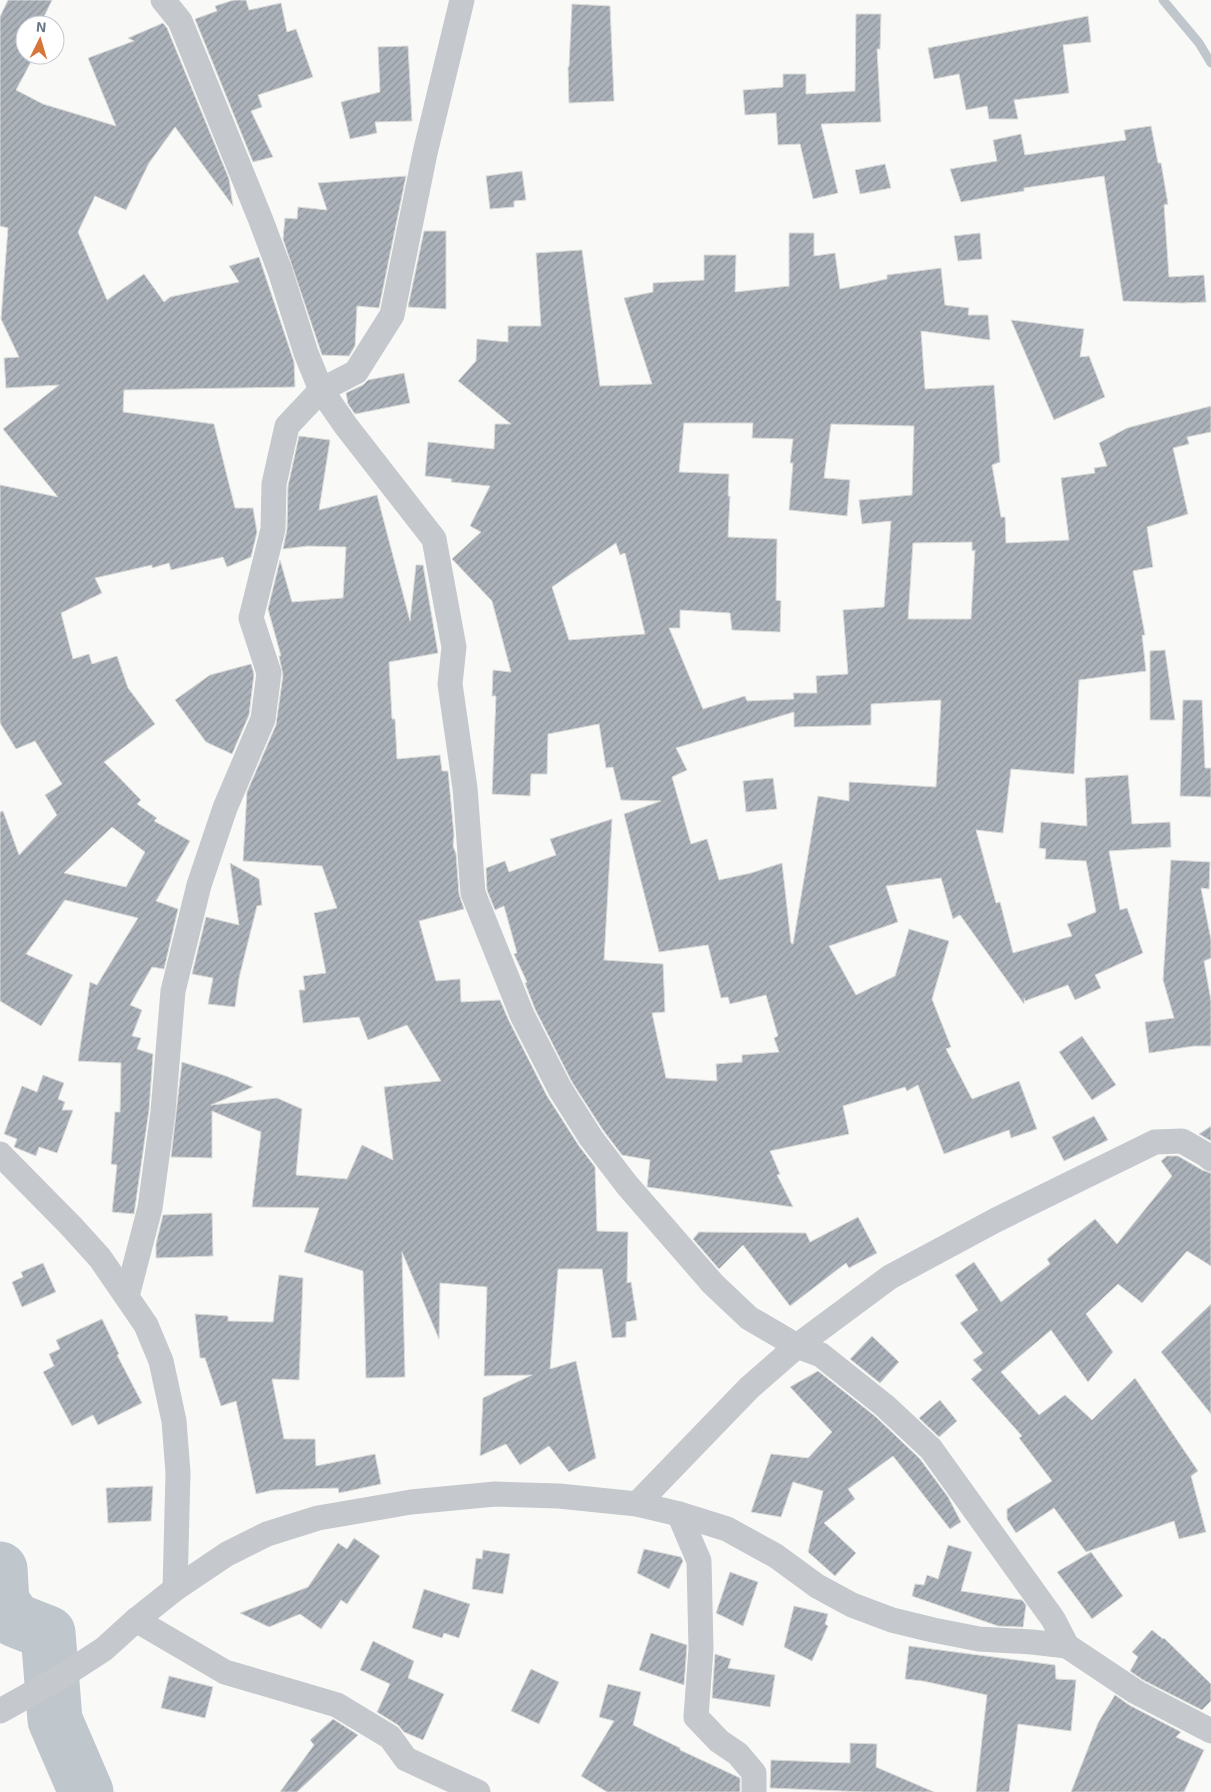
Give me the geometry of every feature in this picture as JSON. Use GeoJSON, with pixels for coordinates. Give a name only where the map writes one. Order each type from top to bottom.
{"type":"FeatureCollection","features":[{"type":"Feature","properties":{"kind":"street"},"geometry":{"type":"LineString","coordinates":[[162,0],[180,21],[260,218],[280,271],[306,354],[322,390],[346,426],[434,539],[454,647],[450,684],[465,788],[473,893],[522,1015],[560,1088],[591,1138],[627,1185],[719,1290],[749,1318],[798,1346],[821,1355],[885,1406],[932,1449],[1053,1619],[1067,1646]]}},
{"type":"Feature","properties":{"kind":"street"},"geometry":{"type":"LineString","coordinates":[[127,1296],[150,1208],[163,1112],[175,982],[199,885],[225,808],[263,719],[269,673],[251,618],[273,529],[274,484],[287,426],[322,390],[356,372],[392,315],[425,153],[462,0]]}},
{"type":"Feature","properties":{"kind":"street"},"geometry":{"type":"LineString","coordinates":[[636,1504],[749,1388],[798,1346],[890,1277],[996,1220],[1155,1142],[1182,1141],[1211,1159]]}},
{"type":"Feature","properties":{"kind":"street"},"geometry":{"type":"LineString","coordinates":[[0,1154],[100,1258],[146,1325],[161,1361],[174,1421],[178,1473],[175,1589]]}},
{"type":"Feature","properties":{"kind":"street"},"geometry":{"type":"LineString","coordinates":[[0,1711],[61,1677],[104,1649],[175,1589],[227,1554],[267,1534],[318,1518],[411,1502],[495,1494],[559,1496],[636,1504],[679,1514],[727,1529],[776,1556],[817,1586],[852,1605],[892,1620],[979,1639],[1067,1646],[1136,1692],[1211,1731]]}},
{"type":"Feature","properties":{"kind":"street"},"geometry":{"type":"LineString","coordinates":[[679,1514],[699,1561],[701,1649],[696,1717],[719,1741],[738,1754],[754,1773],[754,1792]]}},
{"type":"Feature","properties":{"kind":"street"},"geometry":{"type":"LineString","coordinates":[[136,1620],[225,1672],[337,1705],[390,1737],[406,1759],[478,1792]]}},
{"type":"Feature","properties":{"kind":"building"},"geometry":{"type":"Polygon","coordinates":[[[8,0],[52,0],[45,15],[15,15],[15,65],[29,65],[16,90],[43,104],[116,126],[88,58],[134,41],[128,38],[163,23],[167,28],[229,179],[233,206],[175,127],[149,163],[126,210],[95,196],[78,232],[107,300],[144,274],[164,302],[170,297],[239,282],[229,266],[259,257],[294,362],[295,387],[124,390],[123,412],[214,424],[235,508],[253,508],[257,532],[251,557],[227,567],[223,557],[171,570],[169,563],[152,568],[152,565],[95,578],[102,593],[61,613],[73,659],[89,654],[92,664],[117,656],[128,688],[155,724],[104,762],[141,800],[137,804],[157,818],[154,821],[190,841],[156,901],[178,909],[164,969],[152,967],[130,1005],[142,1010],[132,1036],[141,1038],[137,1049],[153,1054],[149,1110],[134,1214],[112,1212],[117,1165],[111,1164],[115,1112],[120,1112],[121,1063],[78,1061],[90,982],[97,985],[138,918],[65,900],[26,954],[73,975],[41,1026],[0,1001],[0,812],[3,811],[19,855],[57,815],[45,795],[62,784],[35,741],[16,749],[0,723],[0,485],[58,497],[3,429],[59,385],[6,388],[4,358],[19,357],[1,319],[8,228],[0,226],[0,17],[8,0]],[[112,827],[64,873],[126,887],[145,852],[112,827]]]}},
{"type":"Feature","properties":{"kind":"building"},"geometry":{"type":"Polygon","coordinates":[[[234,0],[246,0],[249,10],[281,3],[287,32],[296,29],[313,77],[258,95],[262,107],[251,111],[273,157],[253,162],[195,19],[217,11],[215,6],[234,0]]]}},
{"type":"Feature","properties":{"kind":"building"},"geometry":{"type":"Polygon","coordinates":[[[572,4],[610,6],[614,101],[569,103],[568,67],[572,4]]]}},
{"type":"Feature","properties":{"kind":"building"},"geometry":{"type":"Polygon","coordinates":[[[856,14],[881,14],[880,49],[877,49],[881,122],[821,124],[838,193],[813,199],[800,144],[778,145],[776,113],[745,115],[743,90],[783,87],[783,74],[806,74],[806,94],[855,91],[856,14]]]}},
{"type":"Feature","properties":{"kind":"building"},"geometry":{"type":"Polygon","coordinates":[[[1088,16],[1091,42],[1063,45],[1069,93],[1014,100],[1018,119],[989,119],[987,106],[966,110],[959,74],[934,79],[928,48],[1088,16]]]}},
{"type":"Feature","properties":{"kind":"building"},"geometry":{"type":"Polygon","coordinates":[[[408,46],[412,121],[375,122],[377,133],[350,139],[341,102],[380,92],[378,47],[408,46]]]}},
{"type":"Feature","properties":{"kind":"building"},"geometry":{"type":"Polygon","coordinates":[[[1151,126],[1158,163],[1161,163],[1168,204],[1164,205],[1169,277],[1204,275],[1206,302],[1123,301],[1104,176],[1024,188],[1024,191],[961,202],[950,169],[997,161],[993,140],[1021,134],[1025,155],[1126,140],[1124,130],[1151,126]]]}},
{"type":"Feature","properties":{"kind":"building"},"geometry":{"type":"Polygon","coordinates":[[[885,164],[891,188],[860,194],[855,170],[885,164]]]}},
{"type":"Feature","properties":{"kind":"building"},"geometry":{"type":"Polygon","coordinates":[[[522,171],[526,200],[514,201],[514,207],[490,209],[486,176],[522,171]]]}},
{"type":"Feature","properties":{"kind":"building"},"geometry":{"type":"Polygon","coordinates":[[[406,176],[379,308],[357,306],[355,346],[349,356],[322,355],[283,239],[285,218],[297,219],[298,207],[327,210],[318,183],[406,176]]]}},
{"type":"Feature","properties":{"kind":"building"},"geometry":{"type":"Polygon","coordinates":[[[424,231],[446,231],[446,309],[408,307],[424,231]]]}},
{"type":"Feature","properties":{"kind":"building"},"geometry":{"type":"Polygon","coordinates":[[[789,233],[814,233],[814,256],[835,253],[840,289],[887,279],[887,275],[941,268],[945,305],[969,308],[968,315],[988,315],[990,340],[921,331],[925,389],[994,385],[1000,462],[992,465],[1001,517],[1005,517],[1006,543],[1069,540],[1061,478],[1095,473],[1094,468],[1107,466],[1099,443],[1127,428],[1211,406],[1211,432],[1187,437],[1189,444],[1173,448],[1188,514],[1147,527],[1153,567],[1133,571],[1145,635],[1142,635],[1146,671],[1079,680],[1074,774],[1011,769],[1003,833],[976,830],[996,903],[1000,902],[1013,953],[1072,936],[1067,924],[1096,912],[1086,861],[1045,859],[1046,849],[1039,848],[1041,822],[1087,826],[1085,778],[1128,775],[1132,824],[1170,822],[1171,847],[1109,851],[1120,910],[1127,908],[1143,953],[1095,975],[1101,988],[1075,1000],[1068,985],[1025,1001],[1024,998],[1024,1004],[960,915],[953,919],[941,878],[886,886],[898,922],[829,946],[856,995],[895,976],[909,929],[949,941],[932,999],[951,1047],[946,1049],[972,1099],[1019,1081],[1037,1129],[1011,1138],[1009,1130],[944,1154],[918,1085],[907,1091],[905,1087],[843,1106],[849,1134],[770,1151],[780,1174],[777,1175],[793,1207],[647,1187],[650,1160],[622,1155],[603,1130],[572,1082],[535,1009],[525,983],[527,982],[514,954],[517,953],[504,906],[495,910],[487,890],[486,868],[505,861],[509,872],[556,855],[550,839],[612,819],[604,960],[663,964],[665,1012],[652,1013],[666,1078],[717,1081],[716,1064],[742,1062],[742,1055],[779,1052],[774,1038],[778,1036],[766,995],[730,1004],[728,997],[721,998],[708,945],[659,952],[624,814],[661,801],[621,800],[613,767],[606,768],[599,724],[548,734],[547,774],[531,774],[530,796],[492,794],[496,696],[492,696],[493,670],[511,672],[492,601],[452,559],[481,532],[470,526],[490,486],[451,482],[452,479],[425,476],[428,442],[494,449],[495,424],[511,424],[458,381],[476,361],[477,339],[508,342],[508,326],[541,326],[536,253],[582,250],[600,386],[652,384],[624,298],[653,292],[653,283],[704,280],[704,255],[736,255],[735,292],[789,286],[789,233]],[[684,423],[679,472],[729,474],[728,537],[777,539],[776,600],[781,601],[780,632],[732,630],[730,613],[680,610],[680,628],[669,628],[703,709],[745,696],[747,701],[794,699],[793,693],[817,693],[816,676],[848,674],[843,610],[884,607],[891,521],[862,524],[859,500],[912,495],[914,426],[831,424],[824,478],[850,480],[847,516],[789,510],[793,463],[790,463],[793,439],[752,438],[753,423],[684,423]],[[972,542],[913,543],[908,619],[971,619],[975,550],[972,551],[972,542]],[[616,543],[552,587],[569,640],[645,634],[625,553],[620,555],[616,543]],[[941,700],[871,704],[871,725],[794,727],[794,712],[676,748],[687,770],[672,777],[691,844],[707,839],[719,880],[751,873],[782,863],[791,943],[793,944],[818,796],[849,801],[849,782],[936,787],[941,700]]]}},
{"type":"Feature","properties":{"kind":"building"},"geometry":{"type":"Polygon","coordinates":[[[980,233],[982,259],[958,261],[954,236],[980,233]]]}},
{"type":"Feature","properties":{"kind":"building"},"geometry":{"type":"Polygon","coordinates":[[[1011,320],[1084,329],[1080,357],[1089,356],[1105,397],[1054,420],[1011,320]]]}},
{"type":"Feature","properties":{"kind":"building"},"geometry":{"type":"Polygon","coordinates":[[[404,373],[410,403],[355,414],[348,404],[346,393],[363,385],[368,380],[404,373]]]}},
{"type":"Feature","properties":{"kind":"building"},"geometry":{"type":"Polygon","coordinates":[[[299,436],[330,440],[319,510],[377,495],[410,621],[416,565],[423,565],[438,653],[389,662],[392,719],[395,719],[397,759],[440,755],[442,771],[448,771],[454,835],[453,846],[456,854],[459,894],[464,909],[419,921],[436,981],[460,979],[461,1002],[500,1000],[547,1096],[595,1167],[597,1231],[628,1232],[627,1283],[631,1282],[637,1320],[626,1322],[626,1337],[612,1338],[602,1269],[558,1269],[550,1369],[576,1361],[596,1458],[569,1472],[549,1446],[520,1465],[506,1444],[480,1456],[483,1398],[532,1375],[484,1376],[487,1287],[440,1283],[439,1339],[402,1252],[405,1377],[366,1378],[363,1271],[304,1252],[319,1208],[252,1207],[261,1132],[212,1111],[212,1158],[171,1157],[182,1062],[253,1087],[211,1105],[277,1098],[302,1109],[296,1175],[347,1179],[362,1145],[393,1160],[384,1087],[441,1081],[407,1025],[368,1040],[359,1017],[303,1023],[299,990],[305,990],[303,976],[326,973],[314,913],[337,908],[322,866],[243,861],[247,792],[276,725],[283,675],[279,656],[281,656],[268,609],[280,560],[292,602],[343,598],[346,547],[308,546],[283,549],[287,529],[288,486],[299,436]]]}},
{"type":"Feature","properties":{"kind":"building"},"geometry":{"type":"Polygon","coordinates":[[[1165,650],[1175,720],[1150,720],[1150,651],[1165,650]]]}},
{"type":"Feature","properties":{"kind":"building"},"geometry":{"type":"Polygon","coordinates":[[[251,664],[254,674],[249,715],[232,754],[206,742],[175,700],[210,675],[251,664]]]}},
{"type":"Feature","properties":{"kind":"building"},"geometry":{"type":"Polygon","coordinates":[[[1183,700],[1202,700],[1205,768],[1211,768],[1211,797],[1180,796],[1183,700]]]}},
{"type":"Feature","properties":{"kind":"building"},"geometry":{"type":"Polygon","coordinates":[[[773,778],[777,809],[746,812],[743,781],[773,778]]]}},
{"type":"Feature","properties":{"kind":"building"},"geometry":{"type":"Polygon","coordinates":[[[1171,860],[1210,862],[1209,889],[1201,888],[1211,940],[1211,958],[1204,961],[1211,1001],[1211,1046],[1194,1046],[1149,1053],[1145,1022],[1174,1018],[1163,980],[1171,860]]]}},
{"type":"Feature","properties":{"kind":"building"},"geometry":{"type":"Polygon","coordinates":[[[230,863],[259,879],[262,905],[257,906],[239,978],[235,1007],[208,1004],[213,978],[192,974],[206,917],[239,925],[230,863]]]}},
{"type":"Feature","properties":{"kind":"building"},"geometry":{"type":"Polygon","coordinates":[[[1082,1036],[1116,1085],[1092,1100],[1059,1052],[1082,1036]]]}},
{"type":"Feature","properties":{"kind":"building"},"geometry":{"type":"Polygon","coordinates":[[[43,1075],[64,1083],[58,1099],[65,1102],[62,1110],[73,1110],[57,1153],[39,1147],[36,1156],[14,1147],[17,1139],[4,1134],[22,1086],[37,1092],[43,1075]]]}},
{"type":"Feature","properties":{"kind":"building"},"geometry":{"type":"Polygon","coordinates":[[[1094,1116],[1108,1140],[1064,1161],[1052,1137],[1094,1116]]]}},
{"type":"Feature","properties":{"kind":"building"},"geometry":{"type":"Polygon","coordinates":[[[1211,1126],[1211,1141],[1199,1134],[1211,1126]]]}},
{"type":"Feature","properties":{"kind":"building"},"geometry":{"type":"Polygon","coordinates":[[[1167,1156],[1178,1156],[1211,1173],[1211,1266],[1187,1251],[1142,1303],[1118,1284],[1086,1314],[1113,1352],[1088,1382],[1051,1330],[1001,1372],[1039,1415],[1065,1395],[1092,1420],[1135,1378],[1198,1471],[1191,1476],[1206,1532],[1179,1539],[1174,1521],[1086,1552],[1054,1508],[1016,1533],[1007,1519],[1007,1509],[1052,1481],[1019,1438],[1022,1436],[971,1379],[982,1370],[973,1360],[983,1353],[960,1323],[978,1310],[955,1275],[974,1262],[1001,1302],[1050,1264],[1047,1259],[1095,1219],[1117,1244],[1172,1176],[1161,1161],[1167,1156]]]}},
{"type":"Feature","properties":{"kind":"building"},"geometry":{"type":"Polygon","coordinates":[[[212,1213],[213,1256],[156,1258],[156,1244],[163,1215],[212,1213]]]}},
{"type":"Feature","properties":{"kind":"building"},"geometry":{"type":"Polygon","coordinates":[[[858,1217],[877,1253],[849,1268],[846,1263],[790,1306],[743,1245],[719,1269],[693,1239],[699,1232],[806,1233],[810,1242],[858,1217]]]}},
{"type":"Feature","properties":{"kind":"building"},"geometry":{"type":"Polygon","coordinates":[[[43,1263],[56,1292],[22,1307],[12,1282],[23,1277],[21,1272],[43,1263]]]}},
{"type":"Feature","properties":{"kind":"building"},"geometry":{"type":"Polygon","coordinates":[[[279,1275],[303,1278],[299,1380],[272,1379],[284,1439],[315,1439],[316,1466],[375,1454],[381,1484],[339,1493],[338,1488],[273,1490],[256,1494],[236,1401],[221,1406],[205,1358],[200,1358],[195,1314],[228,1316],[228,1321],[273,1322],[279,1275]]]}},
{"type":"Feature","properties":{"kind":"building"},"geometry":{"type":"Polygon","coordinates":[[[1211,1304],[1211,1414],[1161,1352],[1211,1304]]]}},
{"type":"Feature","properties":{"kind":"building"},"geometry":{"type":"Polygon","coordinates":[[[102,1319],[119,1354],[117,1355],[142,1403],[98,1425],[93,1415],[72,1426],[43,1372],[54,1366],[49,1354],[60,1349],[56,1340],[102,1319]]]}},
{"type":"Feature","properties":{"kind":"building"},"geometry":{"type":"Polygon","coordinates":[[[872,1336],[899,1362],[880,1383],[850,1359],[872,1336]]]}},
{"type":"Feature","properties":{"kind":"building"},"geometry":{"type":"Polygon","coordinates":[[[818,1371],[876,1417],[920,1459],[948,1497],[961,1522],[950,1529],[893,1456],[848,1489],[855,1499],[824,1523],[856,1553],[835,1576],[808,1552],[823,1491],[793,1482],[781,1517],[751,1512],[771,1454],[808,1458],[832,1432],[790,1387],[818,1371]]]}},
{"type":"Feature","properties":{"kind":"building"},"geometry":{"type":"Polygon","coordinates":[[[940,1400],[957,1421],[939,1437],[919,1418],[940,1400]]]}},
{"type":"Feature","properties":{"kind":"building"},"geometry":{"type":"Polygon","coordinates":[[[153,1486],[151,1521],[108,1523],[106,1488],[153,1486]]]}},
{"type":"Feature","properties":{"kind":"building"},"geometry":{"type":"Polygon","coordinates":[[[354,1538],[380,1556],[347,1604],[341,1600],[321,1629],[300,1614],[269,1627],[240,1613],[308,1587],[338,1543],[347,1549],[354,1538]]]}},
{"type":"Feature","properties":{"kind":"building"},"geometry":{"type":"Polygon","coordinates":[[[948,1545],[972,1552],[961,1591],[1022,1600],[1026,1605],[1023,1627],[998,1626],[912,1596],[915,1584],[924,1585],[927,1575],[938,1579],[948,1545]]]}},
{"type":"Feature","properties":{"kind":"building"},"geometry":{"type":"Polygon","coordinates":[[[644,1549],[681,1557],[683,1561],[669,1589],[637,1573],[644,1549]]]}},
{"type":"Feature","properties":{"kind":"building"},"geometry":{"type":"Polygon","coordinates":[[[483,1550],[510,1554],[503,1594],[472,1589],[476,1558],[482,1559],[483,1550]]]}},
{"type":"Feature","properties":{"kind":"building"},"geometry":{"type":"Polygon","coordinates":[[[1091,1552],[1123,1596],[1092,1619],[1057,1572],[1091,1552]]]}},
{"type":"Feature","properties":{"kind":"building"},"geometry":{"type":"Polygon","coordinates":[[[730,1572],[758,1582],[743,1626],[716,1613],[730,1572]]]}},
{"type":"Feature","properties":{"kind":"building"},"geometry":{"type":"Polygon","coordinates":[[[424,1589],[470,1604],[459,1638],[444,1633],[442,1638],[412,1628],[424,1589]]]}},
{"type":"Feature","properties":{"kind":"building"},"geometry":{"type":"Polygon","coordinates":[[[794,1606],[828,1614],[825,1624],[828,1626],[812,1661],[784,1647],[794,1606]]]}},
{"type":"Feature","properties":{"kind":"building"},"geometry":{"type":"Polygon","coordinates":[[[1152,1630],[1164,1638],[1211,1684],[1211,1701],[1202,1710],[1143,1680],[1130,1671],[1138,1657],[1132,1652],[1152,1630]]]}},
{"type":"Feature","properties":{"kind":"building"},"geometry":{"type":"Polygon","coordinates":[[[651,1633],[687,1645],[684,1685],[639,1670],[651,1633]]]}},
{"type":"Feature","properties":{"kind":"building"},"geometry":{"type":"Polygon","coordinates":[[[373,1641],[414,1661],[408,1678],[444,1694],[423,1740],[404,1732],[398,1725],[377,1712],[390,1684],[360,1670],[373,1641]]]}},
{"type":"Feature","properties":{"kind":"building"},"geometry":{"type":"Polygon","coordinates":[[[909,1646],[1055,1665],[1056,1679],[1076,1680],[1071,1731],[1018,1724],[1009,1792],[976,1792],[987,1695],[905,1679],[909,1646]]]}},
{"type":"Feature","properties":{"kind":"building"},"geometry":{"type":"Polygon","coordinates":[[[715,1654],[731,1659],[728,1668],[775,1675],[770,1707],[712,1698],[715,1654]]]}},
{"type":"Feature","properties":{"kind":"building"},"geometry":{"type":"Polygon","coordinates":[[[531,1669],[559,1682],[539,1724],[511,1711],[531,1669]]]}},
{"type":"Feature","properties":{"kind":"building"},"geometry":{"type":"Polygon","coordinates":[[[169,1676],[213,1687],[205,1718],[161,1708],[169,1676]]]}},
{"type":"Feature","properties":{"kind":"building"},"geometry":{"type":"Polygon","coordinates":[[[608,1684],[641,1692],[633,1725],[680,1748],[680,1750],[740,1778],[740,1792],[607,1792],[581,1776],[614,1721],[599,1717],[608,1684]]]}},
{"type":"Feature","properties":{"kind":"building"},"geometry":{"type":"Polygon","coordinates":[[[1115,1695],[1129,1705],[1181,1732],[1176,1737],[1204,1750],[1184,1792],[1071,1792],[1098,1723],[1115,1695]]]}},
{"type":"Feature","properties":{"kind":"building"},"geometry":{"type":"Polygon","coordinates":[[[333,1719],[358,1735],[297,1792],[280,1792],[314,1745],[310,1740],[333,1719]]]}},
{"type":"Feature","properties":{"kind":"building"},"geometry":{"type":"Polygon","coordinates":[[[850,1743],[877,1744],[876,1767],[934,1792],[865,1792],[770,1788],[771,1760],[850,1763],[850,1743]]]}},
{"type":"Feature","properties":{"kind":"waterway"},"geometry":{"type":"LineString","coordinates":[[1163,0],[1199,43],[1211,63]]}},
{"type":"Feature","properties":{"kind":"waterway"},"geometry":{"type":"LineString","coordinates":[[0,1569],[2,1602],[15,1620],[48,1633],[55,1720],[86,1792]]}}]}
